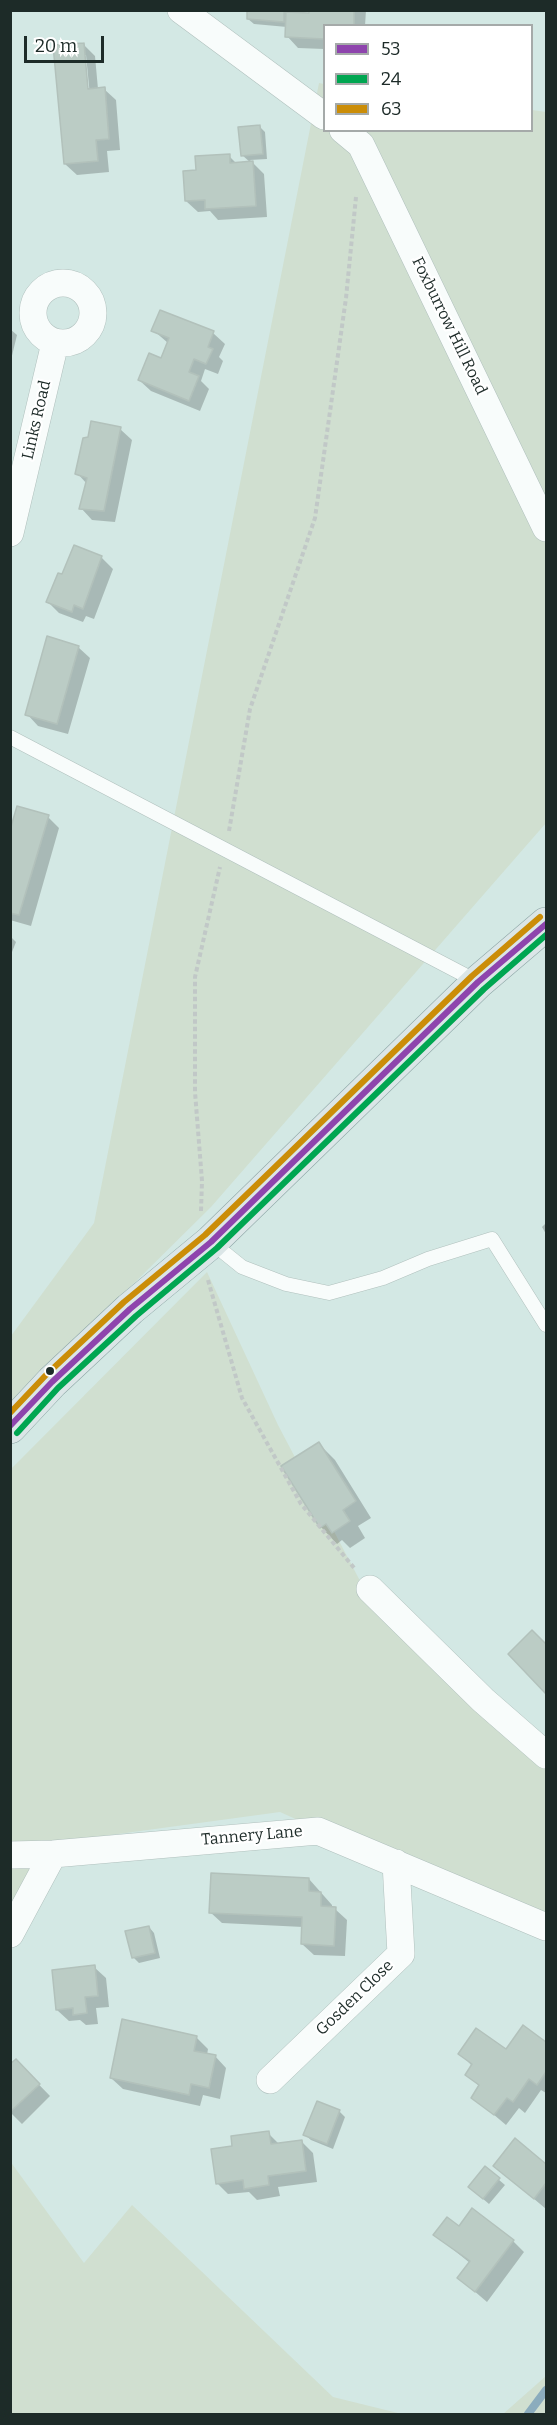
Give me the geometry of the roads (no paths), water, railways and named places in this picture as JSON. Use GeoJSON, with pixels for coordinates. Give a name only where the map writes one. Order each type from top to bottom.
{"type":"FeatureCollection","features":[{"type":"Feature","properties":{"kind":"main road"},"geometry":{"type":"LineString","coordinates":[[10,1427],[52,1382],[121,1317],[205,1246],[478,982],[546,924]]}},
{"type":"Feature","properties":{"kind":"street"},"geometry":{"type":"LineString","coordinates":[[181,10],[323,115]]}},
{"type":"Feature","properties":{"kind":"street","name":"Foxburrow Hill Road"},"geometry":{"type":"LineString","coordinates":[[345,132],[361,145],[546,528]]}},
{"type":"Feature","properties":{"kind":"street","name":"Links Road"},"geometry":{"type":"LineString","coordinates":[[10,533],[56,343]]}},
{"type":"Feature","properties":{"kind":"street"},"geometry":{"type":"LineString","coordinates":[[370,1588],[483,1700],[545,1750]]}},
{"type":"Feature","properties":{"kind":"street","name":"Tannery Lane"},"geometry":{"type":"LineString","coordinates":[[10,1855],[53,1854],[318,1830],[546,1927]]}},
{"type":"Feature","properties":{"kind":"street"},"geometry":{"type":"LineString","coordinates":[[10,1934],[53,1854]]}},
{"type":"Feature","properties":{"kind":"street","name":"Gosden Close"},"geometry":{"type":"LineString","coordinates":[[270,2080],[401,1954],[396,1863]]}},
{"type":"Feature","properties":{"kind":"lane"},"geometry":{"type":"LineString","coordinates":[[10,737],[478,982]]}},
{"type":"Feature","properties":{"kind":"lane"},"geometry":{"type":"LineString","coordinates":[[205,1246],[242,1267],[286,1284],[329,1293],[383,1278],[428,1259],[492,1239],[546,1324]]}},
{"type":"Feature","properties":{"kind":"waterway"},"geometry":{"type":"LineString","coordinates":[[528,2414],[546,2390]]}}]}
